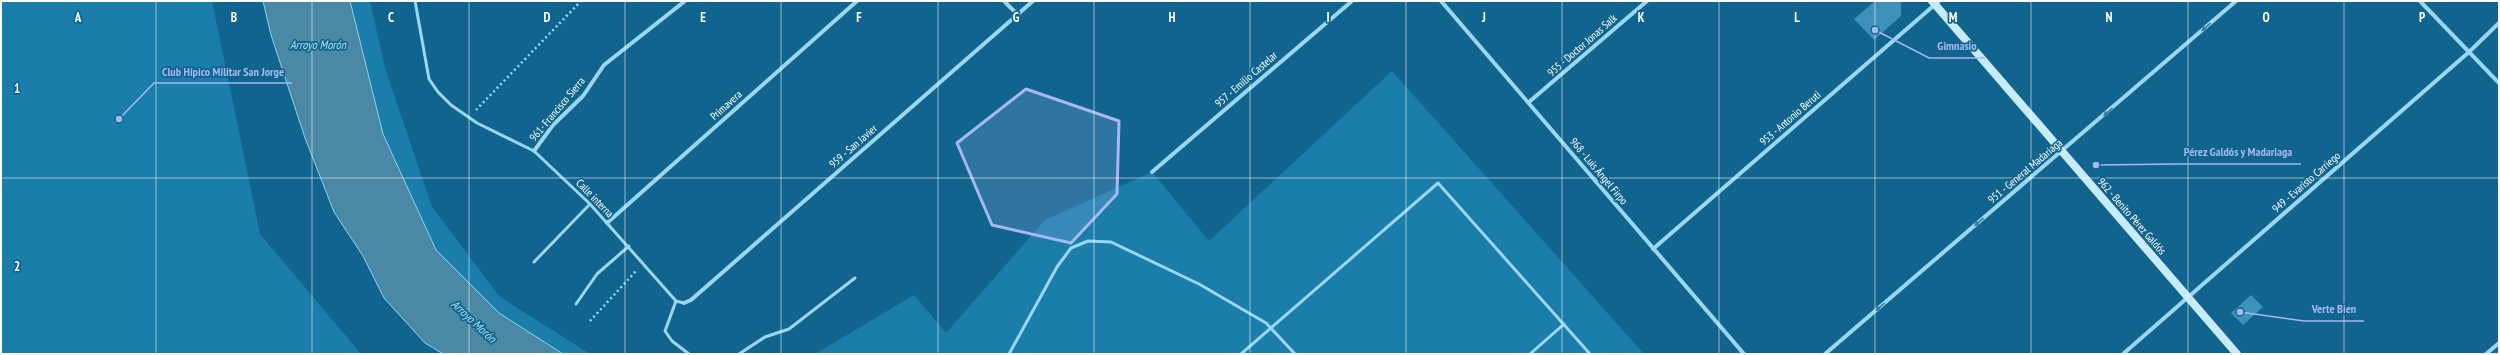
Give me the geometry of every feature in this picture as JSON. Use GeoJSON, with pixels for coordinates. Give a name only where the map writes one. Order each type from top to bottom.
{"type":"FeatureCollection","features":[{"type":"Feature","properties":{"kind":"main road","name":"962 - Benito Pérez Galdós"},"geometry":{"type":"LineString","coordinates":[[1935,2],[2062,152],[2237,354]]}},
{"type":"Feature","properties":{"kind":"street","name":"961- Francisco Sierra"},"geometry":{"type":"LineString","coordinates":[[534,151],[553,125],[583,96],[604,65],[685,1]]}},
{"type":"Feature","properties":{"kind":"street","name":"Primavera"},"geometry":{"type":"LineString","coordinates":[[607,223],[857,1]]}},
{"type":"Feature","properties":{"kind":"street"},"geometry":{"type":"LineString","coordinates":[[1004,1],[1017,14]]}},
{"type":"Feature","properties":{"kind":"street","name":"959 - San Javier"},"geometry":{"type":"LineString","coordinates":[[684,303],[697,295],[1033,1]]}},
{"type":"Feature","properties":{"kind":"street","name":"957 - Emilio Castelar"},"geometry":{"type":"LineString","coordinates":[[1152,172],[1352,1]]}},
{"type":"Feature","properties":{"kind":"street","name":"968 - Luis Ángel Firpo"},"geometry":{"type":"LineString","coordinates":[[1441,1],[1744,354]]}},
{"type":"Feature","properties":{"kind":"street","name":"955 - Doctor Jonas Salk"},"geometry":{"type":"LineString","coordinates":[[1529,102],[1647,1]]}},
{"type":"Feature","properties":{"kind":"street","name":"951 - General Madariaga"},"geometry":{"type":"LineString","coordinates":[[1824,354],[2062,152],[2236,1]]}},
{"type":"Feature","properties":{"kind":"street"},"geometry":{"type":"LineString","coordinates":[[2420,1],[2499,83]]}},
{"type":"Feature","properties":{"kind":"street","name":"953 - Antonio Beruti"},"geometry":{"type":"LineString","coordinates":[[1653,248],[1935,2]]}},
{"type":"Feature","properties":{"kind":"street","name":"949 - Evaristo Carriego"},"geometry":{"type":"LineString","coordinates":[[2123,354],[2469,52],[2499,22]]}},
{"type":"Feature","properties":{"kind":"street"},"geometry":{"type":"LineString","coordinates":[[2486,354],[2499,343]]}},
{"type":"Feature","properties":{"kind":"lane","name":"Calle interna"},"geometry":{"type":"LineString","coordinates":[[415,1],[429,79],[438,92],[451,105],[477,123],[534,151],[590,204],[629,246],[641,264],[676,301]]}},
{"type":"Feature","properties":{"kind":"lane"},"geometry":{"type":"LineString","coordinates":[[1241,354],[1438,183],[1590,354]]}},
{"type":"Feature","properties":{"kind":"lane"},"geometry":{"type":"LineString","coordinates":[[534,262],[590,204]]}},
{"type":"Feature","properties":{"kind":"lane"},"geometry":{"type":"LineString","coordinates":[[1008,354],[1071,248],[1088,241],[1111,242],[1199,284],[1272,328],[1295,354]]}},
{"type":"Feature","properties":{"kind":"lane"},"geometry":{"type":"LineString","coordinates":[[576,304],[597,274],[629,246]]}},
{"type":"Feature","properties":{"kind":"lane"},"geometry":{"type":"LineString","coordinates":[[739,354],[765,337],[789,329],[855,278]]}},
{"type":"Feature","properties":{"kind":"lane"},"geometry":{"type":"LineString","coordinates":[[684,303],[676,301],[665,331],[672,341],[690,354]]}},
{"type":"Feature","properties":{"kind":"lane"},"geometry":{"type":"LineString","coordinates":[[1530,354],[1564,324]]}},
{"type":"Feature","properties":{"kind":"path"},"geometry":{"type":"LineString","coordinates":[[469,118],[581,1]]}},
{"type":"Feature","properties":{"kind":"path"},"geometry":{"type":"LineString","coordinates":[[590,321],[641,264]]}},
{"type":"Feature","properties":{"kind":"highlighted area"},"geometry":{"type":"Polygon","coordinates":[[[1026,89],[1119,121],[1117,194],[1071,243],[992,225],[957,143],[1026,89]]]}},
{"type":"Feature","properties":{"kind":"shaded area"},"geometry":{"type":"Polygon","coordinates":[[[1,1],[212,1],[260,234],[361,354],[1,354],[1,1]]]}},
{"type":"Feature","properties":{"kind":"shaded area"},"geometry":{"type":"Polygon","coordinates":[[[350,1],[370,1],[385,68],[432,207],[500,297],[590,354],[563,354],[499,313],[436,251],[383,134],[350,1]]]}},
{"type":"Feature","properties":{"kind":"shaded area"},"geometry":{"type":"Polygon","coordinates":[[[1392,71],[1644,354],[815,354],[914,295],[946,333],[1045,220],[1152,172],[1209,241],[1392,71]]]}},
{"type":"Feature","properties":{"kind":"water","name":"Arroyo Morón"},"geometry":{"type":"Polygon","coordinates":[[[263,1],[350,1],[383,134],[436,250],[499,313],[563,354],[443,354],[425,343],[384,298],[363,256],[334,212],[305,138],[271,35],[263,1]]]}},
{"type":"Feature","properties":{"kind":"building"},"geometry":{"type":"Polygon","coordinates":[[[1875,1],[1901,1],[1901,16],[1874,40],[1854,19],[1875,1]]]}},
{"type":"Feature","properties":{"kind":"building"},"geometry":{"type":"Polygon","coordinates":[[[2251,295],[2263,307],[2243,325],[2231,313],[2251,295]]]}},
{"type":"Feature","properties":{"kind":"place","name":"Gimnasio"},"geometry":{"type":"Point","coordinates":[1875,30]}},
{"type":"Feature","properties":{"kind":"place","name":"Club Hípico Militar San Jorge"},"geometry":{"type":"Point","coordinates":[119,119]}},
{"type":"Feature","properties":{"kind":"place","name":"Pérez Galdós y Madariaga"},"geometry":{"type":"Point","coordinates":[2096,165]}},
{"type":"Feature","properties":{"kind":"place","name":"Verte Bien"},"geometry":{"type":"Point","coordinates":[2240,312]}}]}
